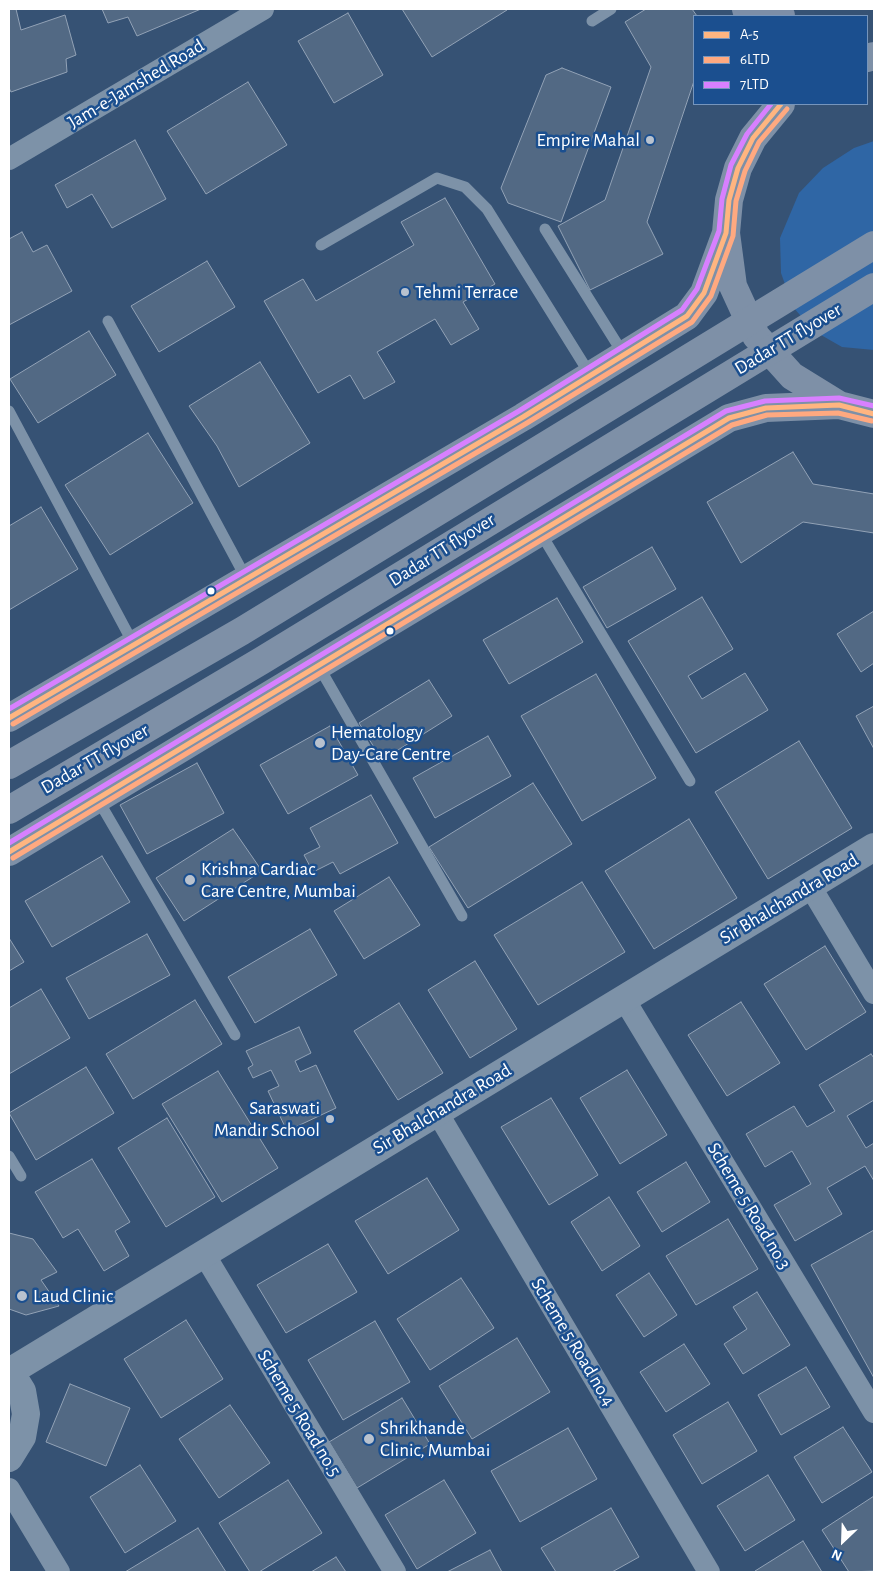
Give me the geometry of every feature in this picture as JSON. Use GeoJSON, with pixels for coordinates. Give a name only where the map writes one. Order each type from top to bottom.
{"type":"FeatureCollection","features":[{"type":"Feature","properties":{"kind":"highway"},"geometry":{"type":"LineString","coordinates":[[775,106],[753,138],[738,168],[729,200],[726,233],[733,286],[756,336],[792,376],[838,404],[874,414]]}},
{"type":"Feature","properties":{"kind":"highway"},"geometry":{"type":"LineString","coordinates":[[9,718],[247,580],[591,376],[688,316],[704,293],[726,233]]}},
{"type":"Feature","properties":{"kind":"highway","name":"Dadar TT flyover"},"geometry":{"type":"LineString","coordinates":[[9,765],[242,631],[874,245]]}},
{"type":"Feature","properties":{"kind":"highway","name":"Dadar TT flyover"},"geometry":{"type":"LineString","coordinates":[[9,810],[261,662],[874,287]]}},
{"type":"Feature","properties":{"kind":"highway"},"geometry":{"type":"LineString","coordinates":[[9,852],[729,418],[766,408],[838,404]]}},
{"type":"Feature","properties":{"kind":"street","name":"Jam-e-Jamshed Road"},"geometry":{"type":"LineString","coordinates":[[9,159],[263,9]]}},
{"type":"Feature","properties":{"kind":"street","name":"Sir Bhalchandra Road"},"geometry":{"type":"LineString","coordinates":[[10,1370],[874,847]]}},
{"type":"Feature","properties":{"kind":"street"},"geometry":{"type":"LineString","coordinates":[[810,886],[874,993]]}},
{"type":"Feature","properties":{"kind":"street","name":"Scheme 5 Road no.3"},"geometry":{"type":"LineString","coordinates":[[624,999],[874,1412]]}},
{"type":"Feature","properties":{"kind":"street","name":"Scheme 5 Road no.4"},"geometry":{"type":"LineString","coordinates":[[438,1112],[709,1572]]}},
{"type":"Feature","properties":{"kind":"street","name":"Scheme 5 Road no.5"},"geometry":{"type":"LineString","coordinates":[[204,1254],[395,1572]]}},
{"type":"Feature","properties":{"kind":"street"},"geometry":{"type":"LineString","coordinates":[[9,1458],[22,1437],[26,1414],[22,1391],[10,1370]]}},
{"type":"Feature","properties":{"kind":"street"},"geometry":{"type":"LineString","coordinates":[[9,1488],[59,1572]]}},
{"type":"Feature","properties":{"kind":"lane"},"geometry":{"type":"LineString","coordinates":[[592,21],[611,9]]}},
{"type":"Feature","properties":{"kind":"lane"},"geometry":{"type":"LineString","coordinates":[[321,246],[437,178],[465,187],[487,209],[591,376]]}},
{"type":"Feature","properties":{"kind":"lane"},"geometry":{"type":"LineString","coordinates":[[545,229],[624,355]]}},
{"type":"Feature","properties":{"kind":"lane"},"geometry":{"type":"LineString","coordinates":[[108,321],[247,580]]}},
{"type":"Feature","properties":{"kind":"lane"},"geometry":{"type":"LineString","coordinates":[[9,411],[135,646]]}},
{"type":"Feature","properties":{"kind":"lane"},"geometry":{"type":"LineString","coordinates":[[540,532],[690,781]]}},
{"type":"Feature","properties":{"kind":"lane"},"geometry":{"type":"LineString","coordinates":[[318,665],[462,916]]}},
{"type":"Feature","properties":{"kind":"lane"},"geometry":{"type":"LineString","coordinates":[[97,798],[235,1034]]}},
{"type":"Feature","properties":{"kind":"lane"},"geometry":{"type":"LineString","coordinates":[[9,1156],[21,1176]]}},
{"type":"Feature","properties":{"kind":"shaded area"},"geometry":{"type":"Polygon","coordinates":[[[874,141],[874,350],[842,347],[814,331],[793,307],[781,273],[780,238],[799,193],[823,168],[854,148],[874,141]]]}},
{"type":"Feature","properties":{"kind":"building"},"geometry":{"type":"Polygon","coordinates":[[[9,9],[16,9],[21,30],[65,15],[76,55],[66,59],[67,72],[11,92],[9,88],[9,9]]]}},
{"type":"Feature","properties":{"kind":"building"},"geometry":{"type":"Polygon","coordinates":[[[102,9],[201,9],[137,36],[128,17],[108,23],[102,9]]]}},
{"type":"Feature","properties":{"kind":"building"},"geometry":{"type":"Polygon","coordinates":[[[402,9],[506,9],[507,10],[432,57],[402,9]]]}},
{"type":"Feature","properties":{"kind":"building","name":"Empire Mahal"},"geometry":{"type":"Polygon","coordinates":[[[646,9],[692,9],[696,15],[693,15],[693,84],[647,222],[663,254],[590,290],[558,226],[605,200],[651,67],[625,22],[646,9]]]}},
{"type":"Feature","properties":{"kind":"building"},"geometry":{"type":"Polygon","coordinates":[[[348,13],[383,75],[334,103],[298,41],[348,13]]]}},
{"type":"Feature","properties":{"kind":"building"},"geometry":{"type":"Polygon","coordinates":[[[562,68],[611,87],[561,222],[508,203],[501,188],[546,75],[562,68]]]}},
{"type":"Feature","properties":{"kind":"building"},"geometry":{"type":"Polygon","coordinates":[[[248,82],[287,145],[206,194],[167,131],[248,82]]]}},
{"type":"Feature","properties":{"kind":"building"},"geometry":{"type":"Polygon","coordinates":[[[135,140],[166,199],[112,228],[92,194],[67,208],[55,185],[135,140]]]}},
{"type":"Feature","properties":{"kind":"building","name":"Tehmi Terrace"},"geometry":{"type":"Polygon","coordinates":[[[445,198],[495,284],[463,302],[479,329],[451,345],[435,319],[377,352],[395,382],[364,399],[350,375],[318,393],[264,301],[303,279],[316,301],[414,245],[401,222],[445,198]]]}},
{"type":"Feature","properties":{"kind":"building"},"geometry":{"type":"Polygon","coordinates":[[[22,232],[33,252],[47,245],[72,291],[9,325],[9,239],[22,232]]]}},
{"type":"Feature","properties":{"kind":"building"},"geometry":{"type":"Polygon","coordinates":[[[207,261],[235,307],[159,352],[131,306],[207,261]]]}},
{"type":"Feature","properties":{"kind":"building"},"geometry":{"type":"Polygon","coordinates":[[[89,331],[116,375],[38,423],[10,379],[89,331]]]}},
{"type":"Feature","properties":{"kind":"building"},"geometry":{"type":"Polygon","coordinates":[[[260,362],[310,443],[239,487],[217,446],[189,406],[260,362]]]}},
{"type":"Feature","properties":{"kind":"building"},"geometry":{"type":"Polygon","coordinates":[[[148,433],[193,503],[110,555],[65,485],[148,433]]]}},
{"type":"Feature","properties":{"kind":"building"},"geometry":{"type":"Polygon","coordinates":[[[793,452],[813,484],[874,494],[874,533],[803,522],[741,563],[707,502],[793,452]]]}},
{"type":"Feature","properties":{"kind":"building"},"geometry":{"type":"Polygon","coordinates":[[[41,507],[78,569],[9,610],[9,526],[41,507]]]}},
{"type":"Feature","properties":{"kind":"building"},"geometry":{"type":"Polygon","coordinates":[[[652,547],[676,589],[607,628],[583,587],[652,547]]]}},
{"type":"Feature","properties":{"kind":"building"},"geometry":{"type":"Polygon","coordinates":[[[702,597],[733,649],[688,676],[702,699],[745,673],[768,710],[696,753],[628,641],[702,597]]]}},
{"type":"Feature","properties":{"kind":"building"},"geometry":{"type":"Polygon","coordinates":[[[557,598],[583,642],[509,684],[483,640],[557,598]]]}},
{"type":"Feature","properties":{"kind":"building"},"geometry":{"type":"Polygon","coordinates":[[[874,611],[874,663],[861,672],[837,634],[874,611]]]}},
{"type":"Feature","properties":{"kind":"building"},"geometry":{"type":"Polygon","coordinates":[[[596,674],[656,778],[582,821],[521,716],[596,674]]]}},
{"type":"Feature","properties":{"kind":"building"},"geometry":{"type":"Polygon","coordinates":[[[429,680],[452,716],[382,760],[359,723],[429,680]]]}},
{"type":"Feature","properties":{"kind":"building"},"geometry":{"type":"Polygon","coordinates":[[[874,706],[874,749],[856,716],[874,706]]]}},
{"type":"Feature","properties":{"kind":"building"},"geometry":{"type":"Polygon","coordinates":[[[330,726],[358,775],[288,814],[260,765],[330,726]]]}},
{"type":"Feature","properties":{"kind":"building"},"geometry":{"type":"Polygon","coordinates":[[[488,736],[511,776],[435,818],[413,778],[488,736]]]}},
{"type":"Feature","properties":{"kind":"building"},"geometry":{"type":"Polygon","coordinates":[[[799,741],[852,828],[768,879],[715,792],[799,741]]]}},
{"type":"Feature","properties":{"kind":"building"},"geometry":{"type":"Polygon","coordinates":[[[197,763],[224,813],[147,854],[120,805],[197,763]]]}},
{"type":"Feature","properties":{"kind":"building"},"geometry":{"type":"Polygon","coordinates":[[[533,783],[572,844],[468,908],[429,847],[533,783]]]}},
{"type":"Feature","properties":{"kind":"building"},"geometry":{"type":"Polygon","coordinates":[[[371,795],[398,843],[340,874],[333,862],[313,872],[304,855],[320,847],[310,828],[371,795]]]}},
{"type":"Feature","properties":{"kind":"building"},"geometry":{"type":"Polygon","coordinates":[[[689,819],[737,898],[654,949],[605,871],[689,819]]]}},
{"type":"Feature","properties":{"kind":"building"},"geometry":{"type":"Polygon","coordinates":[[[233,829],[262,871],[184,921],[156,878],[233,829]]]}},
{"type":"Feature","properties":{"kind":"building"},"geometry":{"type":"Polygon","coordinates":[[[102,856],[130,902],[52,947],[25,901],[102,856]]]}},
{"type":"Feature","properties":{"kind":"building"},"geometry":{"type":"Polygon","coordinates":[[[389,877],[420,925],[364,959],[334,911],[389,877]]]}},
{"type":"Feature","properties":{"kind":"building"},"geometry":{"type":"Polygon","coordinates":[[[582,882],[625,952],[538,1005],[494,935],[582,882]]]}},
{"type":"Feature","properties":{"kind":"building"},"geometry":{"type":"Polygon","coordinates":[[[310,929],[337,975],[255,1023],[228,977],[310,929]]]}},
{"type":"Feature","properties":{"kind":"building"},"geometry":{"type":"Polygon","coordinates":[[[147,934],[170,975],[89,1019],[66,978],[147,934]]]}},
{"type":"Feature","properties":{"kind":"building"},"geometry":{"type":"Polygon","coordinates":[[[9,938],[24,962],[9,971],[9,938]]]}},
{"type":"Feature","properties":{"kind":"building"},"geometry":{"type":"Polygon","coordinates":[[[825,946],[866,1012],[806,1050],[764,984],[825,946]]]}},
{"type":"Feature","properties":{"kind":"building"},"geometry":{"type":"Polygon","coordinates":[[[475,961],[517,1029],[470,1058],[428,990],[475,961]]]}},
{"type":"Feature","properties":{"kind":"building"},"geometry":{"type":"Polygon","coordinates":[[[41,989],[70,1038],[9,1074],[9,1008],[41,989]]]}},
{"type":"Feature","properties":{"kind":"building"},"geometry":{"type":"Polygon","coordinates":[[[195,1000],[222,1044],[133,1099],[106,1054],[195,1000]]]}},
{"type":"Feature","properties":{"kind":"building"},"geometry":{"type":"Polygon","coordinates":[[[741,1002],[780,1063],[727,1096],[688,1035],[741,1002]]]}},
{"type":"Feature","properties":{"kind":"building"},"geometry":{"type":"Polygon","coordinates":[[[399,1003],[443,1073],[398,1100],[354,1031],[399,1003]]]}},
{"type":"Feature","properties":{"kind":"building"},"geometry":{"type":"Polygon","coordinates":[[[299,1027],[311,1053],[295,1061],[300,1072],[316,1065],[336,1108],[287,1131],[268,1091],[279,1086],[271,1070],[253,1078],[248,1068],[253,1065],[246,1051],[299,1027]]]}},
{"type":"Feature","properties":{"kind":"building"},"geometry":{"type":"Polygon","coordinates":[[[871,1054],[874,1058],[874,1100],[847,1116],[866,1148],[874,1143],[874,1181],[865,1166],[827,1188],[842,1214],[795,1241],[774,1205],[811,1184],[792,1151],[765,1167],[746,1134],[794,1106],[807,1127],[835,1111],[819,1085],[871,1054]]]}},
{"type":"Feature","properties":{"kind":"building"},"geometry":{"type":"Polygon","coordinates":[[[86,1067],[114,1113],[36,1160],[9,1113],[86,1067]]]}},
{"type":"Feature","properties":{"kind":"building"},"geometry":{"type":"Polygon","coordinates":[[[627,1070],[667,1135],[620,1164],[580,1098],[627,1070]]]}},
{"type":"Feature","properties":{"kind":"building"},"geometry":{"type":"Polygon","coordinates":[[[218,1071],[278,1168],[222,1202],[162,1104],[218,1071]]]}},
{"type":"Feature","properties":{"kind":"building"},"geometry":{"type":"Polygon","coordinates":[[[551,1098],[598,1175],[549,1205],[501,1127],[551,1098]]]}},
{"type":"Feature","properties":{"kind":"building"},"geometry":{"type":"Polygon","coordinates":[[[167,1118],[215,1197],[166,1227],[118,1148],[167,1118]]]}},
{"type":"Feature","properties":{"kind":"building"},"geometry":{"type":"Polygon","coordinates":[[[92,1159],[130,1222],[115,1231],[129,1256],[104,1271],[78,1229],[63,1238],[35,1192],[92,1159]]]}},
{"type":"Feature","properties":{"kind":"building"},"geometry":{"type":"Polygon","coordinates":[[[686,1162],[710,1202],[662,1232],[637,1192],[686,1162]]]}},
{"type":"Feature","properties":{"kind":"building"},"geometry":{"type":"Polygon","coordinates":[[[427,1178],[459,1230],[388,1274],[355,1221],[427,1178]]]}},
{"type":"Feature","properties":{"kind":"building"},"geometry":{"type":"Polygon","coordinates":[[[609,1197],[640,1246],[602,1271],[571,1222],[609,1197]]]}},
{"type":"Feature","properties":{"kind":"building"},"geometry":{"type":"Polygon","coordinates":[[[728,1219],[758,1269],[696,1305],[666,1256],[728,1219]]]}},
{"type":"Feature","properties":{"kind":"building"},"geometry":{"type":"Polygon","coordinates":[[[874,1230],[874,1378],[811,1265],[874,1230]]]}},
{"type":"Feature","properties":{"kind":"building"},"geometry":{"type":"Polygon","coordinates":[[[9,1233],[33,1239],[57,1272],[41,1280],[59,1306],[26,1315],[9,1309],[9,1233]]]}},
{"type":"Feature","properties":{"kind":"building"},"geometry":{"type":"Polygon","coordinates":[[[328,1244],[357,1292],[286,1333],[257,1285],[328,1244]]]}},
{"type":"Feature","properties":{"kind":"building"},"geometry":{"type":"Polygon","coordinates":[[[649,1273],[677,1315],[644,1337],[616,1295],[649,1273]]]}},
{"type":"Feature","properties":{"kind":"building"},"geometry":{"type":"Polygon","coordinates":[[[461,1278],[494,1328],[430,1370],[397,1319],[461,1278]]]}},
{"type":"Feature","properties":{"kind":"building"},"geometry":{"type":"Polygon","coordinates":[[[757,1292],[790,1345],[743,1374],[724,1344],[747,1329],[733,1307],[757,1292]]]}},
{"type":"Feature","properties":{"kind":"building"},"geometry":{"type":"Polygon","coordinates":[[[186,1320],[223,1379],[161,1418],[124,1359],[186,1320]]]}},
{"type":"Feature","properties":{"kind":"building"},"geometry":{"type":"Polygon","coordinates":[[[375,1321],[410,1382],[343,1420],[308,1360],[375,1321]]]}},
{"type":"Feature","properties":{"kind":"building"},"geometry":{"type":"Polygon","coordinates":[[[517,1338],[550,1392],[472,1439],[439,1386],[517,1338]]]}},
{"type":"Feature","properties":{"kind":"building"},"geometry":{"type":"Polygon","coordinates":[[[684,1344],[710,1384],[666,1412],[640,1372],[684,1344]]]}},
{"type":"Feature","properties":{"kind":"building"},"geometry":{"type":"Polygon","coordinates":[[[806,1367],[830,1407],[781,1435],[758,1395],[806,1367]]]}},
{"type":"Feature","properties":{"kind":"building"},"geometry":{"type":"Polygon","coordinates":[[[70,1384],[130,1408],[106,1466],[46,1442],[70,1384]]]}},
{"type":"Feature","properties":{"kind":"building"},"geometry":{"type":"Polygon","coordinates":[[[402,1398],[430,1444],[357,1488],[329,1442],[402,1398]]]}},
{"type":"Feature","properties":{"kind":"building"},"geometry":{"type":"Polygon","coordinates":[[[728,1402],[757,1451],[702,1484],[673,1435],[728,1402]]]}},
{"type":"Feature","properties":{"kind":"building"},"geometry":{"type":"Polygon","coordinates":[[[230,1405],[270,1463],[219,1498],[179,1439],[230,1405]]]}},
{"type":"Feature","properties":{"kind":"building"},"geometry":{"type":"Polygon","coordinates":[[[843,1427],[872,1472],[822,1503],[794,1457],[843,1427]]]}},
{"type":"Feature","properties":{"kind":"building"},"geometry":{"type":"Polygon","coordinates":[[[568,1428],[597,1479],[520,1522],[491,1471],[568,1428]]]}},
{"type":"Feature","properties":{"kind":"building"},"geometry":{"type":"Polygon","coordinates":[[[140,1465],[176,1521],[125,1553],[90,1497],[140,1465]]]}},
{"type":"Feature","properties":{"kind":"building"},"geometry":{"type":"Polygon","coordinates":[[[768,1475],[795,1520],[745,1551],[717,1506],[768,1475]]]}},
{"type":"Feature","properties":{"kind":"building"},"geometry":{"type":"Polygon","coordinates":[[[288,1480],[322,1533],[259,1572],[250,1572],[219,1523],[288,1480]]]}},
{"type":"Feature","properties":{"kind":"building"},"geometry":{"type":"Polygon","coordinates":[[[444,1480],[476,1533],[417,1569],[385,1515],[444,1480]]]}},
{"type":"Feature","properties":{"kind":"building"},"geometry":{"type":"Polygon","coordinates":[[[874,1496],[874,1571],[849,1572],[822,1530],[874,1496]]]}},
{"type":"Feature","properties":{"kind":"building"},"geometry":{"type":"Polygon","coordinates":[[[611,1508],[639,1557],[612,1572],[556,1572],[541,1548],[611,1508]]]}},
{"type":"Feature","properties":{"kind":"building"},"geometry":{"type":"Polygon","coordinates":[[[198,1528],[226,1572],[125,1572],[198,1528]]]}},
{"type":"Feature","properties":{"kind":"building"},"geometry":{"type":"Polygon","coordinates":[[[803,1541],[822,1572],[755,1571],[803,1541]]]}},
{"type":"Feature","properties":{"kind":"building"},"geometry":{"type":"Polygon","coordinates":[[[490,1550],[502,1572],[447,1572],[490,1550]]]}},
{"type":"Feature","properties":{"kind":"building"},"geometry":{"type":"Polygon","coordinates":[[[336,1557],[346,1572],[311,1572],[336,1557]]]}},
{"type":"Feature","properties":{"kind":"transit line","name":"7LTD"},"geometry":{"type":"LineString","coordinates":[[9,709],[519,411],[682,310],[697,289],[719,231],[722,199],[731,165],[747,134],[770,105]]}},
{"type":"Feature","properties":{"kind":"transit line","name":"A-5"},"geometry":{"type":"LineString","coordinates":[[9,718],[523,417],[687,316],[704,293],[726,233],[729,200],[738,168],[753,138],[780,105]]}},
{"type":"Feature","properties":{"kind":"transit line","name":"6LTD"},"geometry":{"type":"LineString","coordinates":[[13,724],[527,423],[692,322],[711,296],[733,236],[736,201],[745,171],[759,142],[787,109]]}},
{"type":"Feature","properties":{"kind":"transit line","name":"7LTD"},"geometry":{"type":"LineString","coordinates":[[9,843],[726,411],[765,401],[839,398],[874,406]]}},
{"type":"Feature","properties":{"kind":"transit line","name":"A-5"},"geometry":{"type":"LineString","coordinates":[[9,852],[729,418],[766,408],[839,405],[874,414]]}},
{"type":"Feature","properties":{"kind":"transit line","name":"6LTD"},"geometry":{"type":"LineString","coordinates":[[13,858],[732,425],[767,415],[838,413],[872,421]]}},
{"type":"Feature","properties":{"kind":"place","name":"Empire Mahal"},"geometry":{"type":"Point","coordinates":[650,140]}},
{"type":"Feature","properties":{"kind":"place","name":"Tehmi Terrace"},"geometry":{"type":"Point","coordinates":[405,292]}},
{"type":"Feature","properties":{"kind":"place","name":"Hematology Day-Care Centre"},"geometry":{"type":"Point","coordinates":[320,743]}},
{"type":"Feature","properties":{"kind":"place","name":"Krishna Cardiac Care Centre, Mumbai"},"geometry":{"type":"Point","coordinates":[190,880]}},
{"type":"Feature","properties":{"kind":"place","name":"Saraswati Mandir School"},"geometry":{"type":"Point","coordinates":[330,1119]}},
{"type":"Feature","properties":{"kind":"place","name":"Laud Clinic"},"geometry":{"type":"Point","coordinates":[22,1296]}},
{"type":"Feature","properties":{"kind":"place","name":"Shrikhande Clinic, Mumbai"},"geometry":{"type":"Point","coordinates":[369,1439]}}]}
